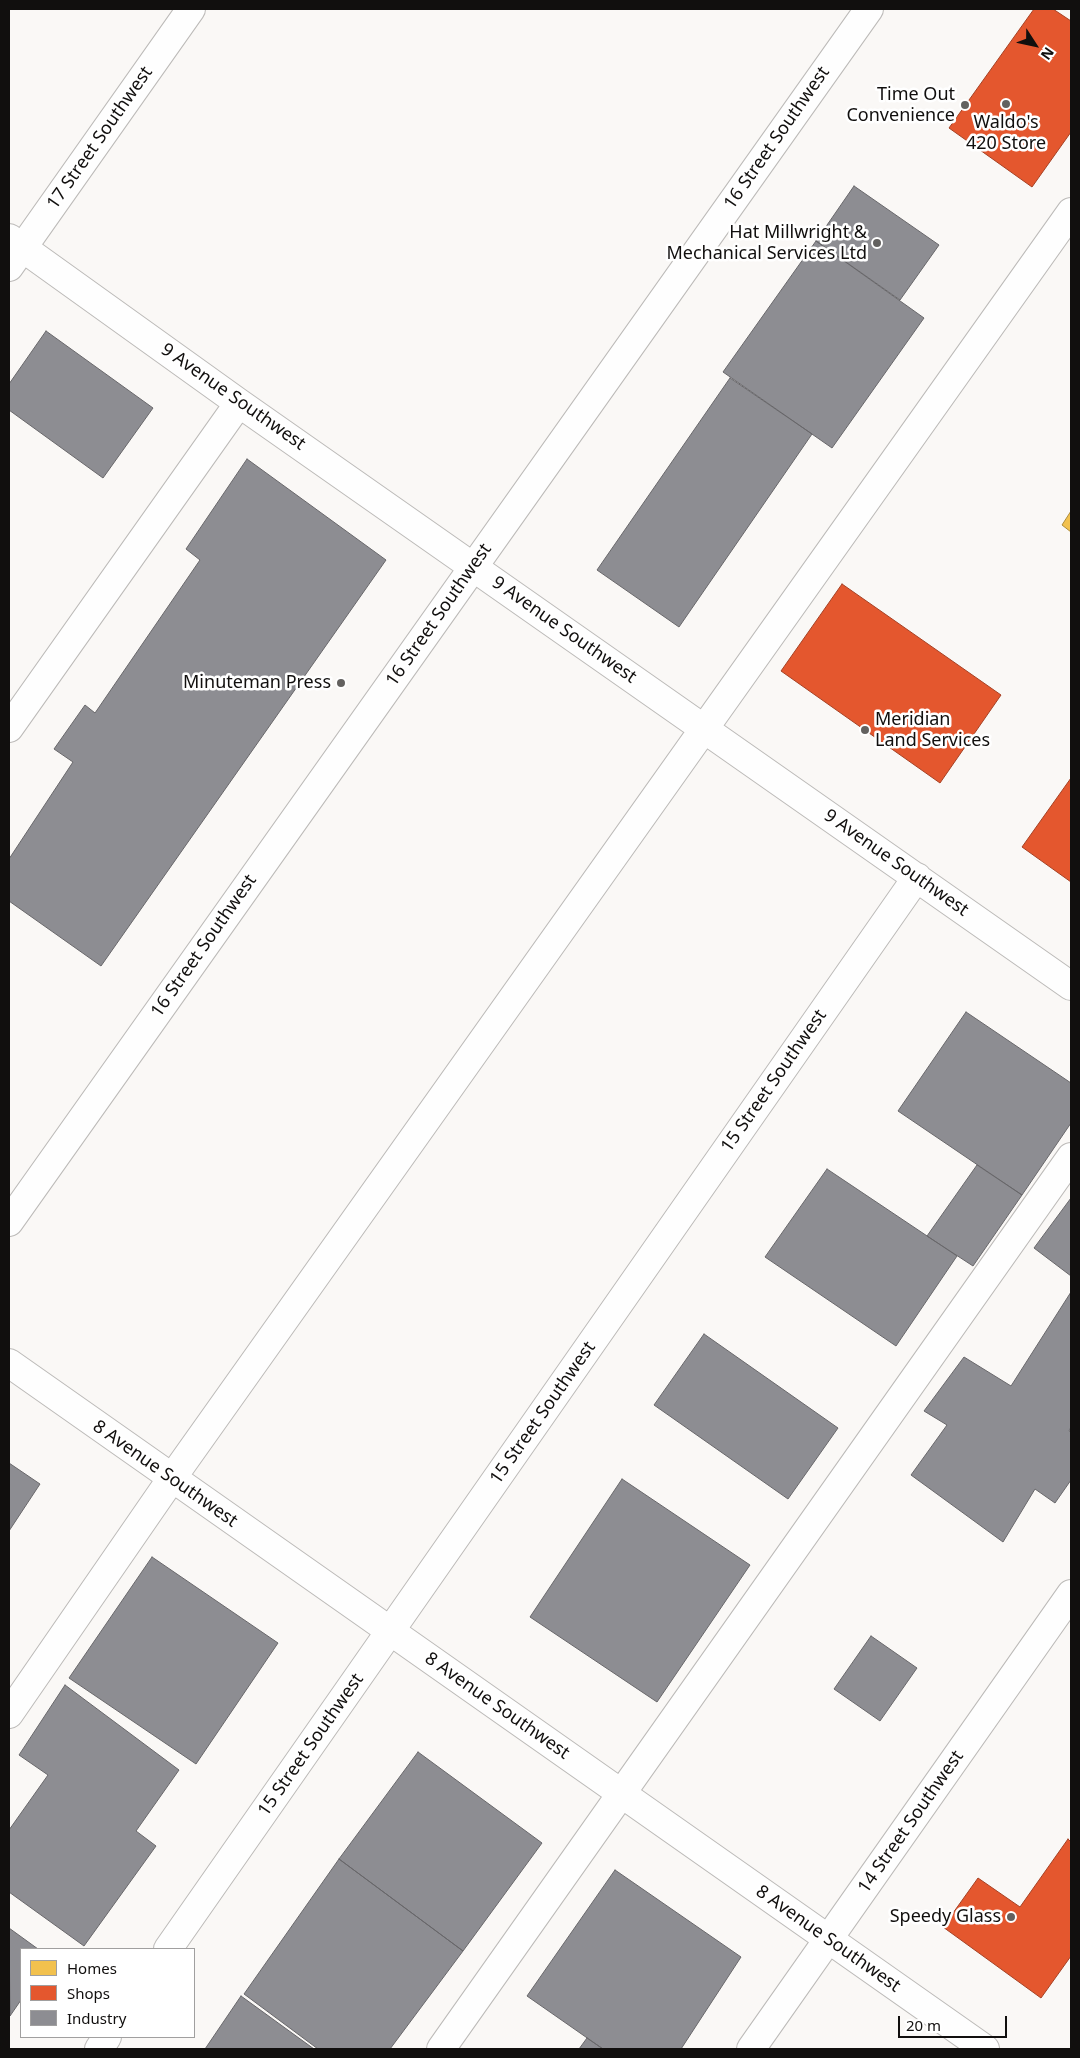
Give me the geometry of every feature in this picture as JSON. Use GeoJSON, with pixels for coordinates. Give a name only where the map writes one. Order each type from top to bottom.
{"type":"FeatureCollection","features":[{"type":"Feature","properties":{"kind":"street","name":"17 Street Southwest"},"geometry":{"type":"LineString","coordinates":[[13,251],[191,9]]}},
{"type":"Feature","properties":{"kind":"street","name":"16 Street Southwest"},"geometry":{"type":"LineString","coordinates":[[9,1222],[869,9]]}},
{"type":"Feature","properties":{"kind":"street"},"geometry":{"type":"LineString","coordinates":[[9,1714],[172,1478],[704,728],[1068,224]]}},
{"type":"Feature","properties":{"kind":"street","name":"9 Avenue Southwest"},"geometry":{"type":"LineString","coordinates":[[13,251],[239,402],[1071,986]]}},
{"type":"Feature","properties":{"kind":"street"},"geometry":{"type":"LineString","coordinates":[[9,728],[239,402]]}},
{"type":"Feature","properties":{"kind":"street","name":"15 Street Southwest"},"geometry":{"type":"LineString","coordinates":[[169,1948],[917,878]]}},
{"type":"Feature","properties":{"kind":"street"},"geometry":{"type":"LineString","coordinates":[[441,2049],[1071,1157]]}},
{"type":"Feature","properties":{"kind":"street","name":"8 Avenue Southwest"},"geometry":{"type":"LineString","coordinates":[[9,1364],[985,2049]]}},
{"type":"Feature","properties":{"kind":"street","name":"14 Street Southwest"},"geometry":{"type":"LineString","coordinates":[[752,2049],[1071,1594]]}},
{"type":"Feature","properties":{"kind":"street"},"geometry":{"type":"LineString","coordinates":[[99,2049],[106,2038]]}},
{"type":"Feature","properties":{"kind":"building: Homes"},"geometry":{"type":"Polygon","coordinates":[[[1071,511],[1071,532],[1062,525],[1071,511]]]}},
{"type":"Feature","properties":{"kind":"building: Shops"},"geometry":{"type":"Polygon","coordinates":[[[1034,9],[1053,9],[1071,21],[1071,132],[1032,187],[949,128],[1034,9]]]}},
{"type":"Feature","properties":{"kind":"building: Shops"},"geometry":{"type":"Polygon","coordinates":[[[842,584],[1001,695],[940,783],[781,671],[842,584]]]}},
{"type":"Feature","properties":{"kind":"building: Shops"},"geometry":{"type":"Polygon","coordinates":[[[1071,778],[1071,882],[1022,847],[1071,778]]]}},
{"type":"Feature","properties":{"kind":"building: Shops","name":"Speedy Glass"},"geometry":{"type":"Polygon","coordinates":[[[1068,1839],[1071,1842],[1071,1956],[1041,1998],[943,1927],[978,1878],[1020,1907],[1068,1839]]]}},
{"type":"Feature","properties":{"kind":"building: Industry","name":"Hat Millwright & Mechanical Services Ltd"},"geometry":{"type":"Polygon","coordinates":[[[854,186],[939,245],[900,300],[816,241],[854,186]]]}},
{"type":"Feature","properties":{"kind":"building: Industry"},"geometry":{"type":"Polygon","coordinates":[[[816,241],[924,318],[832,448],[723,372],[816,241]]]}},
{"type":"Feature","properties":{"kind":"building: Industry"},"geometry":{"type":"Polygon","coordinates":[[[46,331],[153,408],[103,478],[9,410],[9,384],[46,331]]]}},
{"type":"Feature","properties":{"kind":"building: Industry"},"geometry":{"type":"Polygon","coordinates":[[[730,378],[812,434],[679,627],[597,570],[730,378]]]}},
{"type":"Feature","properties":{"kind":"building: Industry"},"geometry":{"type":"Polygon","coordinates":[[[247,459],[386,560],[101,966],[9,901],[9,859],[73,762],[54,749],[85,705],[95,713],[200,560],[186,549],[247,459]]]}},
{"type":"Feature","properties":{"kind":"building: Industry"},"geometry":{"type":"Polygon","coordinates":[[[966,1012],[1071,1083],[1071,1123],[1022,1195],[898,1111],[966,1012]]]}},
{"type":"Feature","properties":{"kind":"building: Industry"},"geometry":{"type":"Polygon","coordinates":[[[977,1165],[1022,1195],[973,1266],[927,1236],[977,1165]]]}},
{"type":"Feature","properties":{"kind":"building: Industry"},"geometry":{"type":"Polygon","coordinates":[[[827,1169],[957,1256],[896,1346],[765,1257],[827,1169]]]}},
{"type":"Feature","properties":{"kind":"building: Industry"},"geometry":{"type":"Polygon","coordinates":[[[1071,1198],[1071,1276],[1034,1248],[1071,1198]]]}},
{"type":"Feature","properties":{"kind":"building: Industry"},"geometry":{"type":"Polygon","coordinates":[[[1071,1292],[1071,1427],[1069,1431],[1071,1432],[1071,1480],[1055,1503],[1035,1489],[1003,1542],[911,1475],[947,1425],[924,1411],[964,1357],[1011,1386],[1071,1292]]]}},
{"type":"Feature","properties":{"kind":"building: Industry"},"geometry":{"type":"Polygon","coordinates":[[[704,1334],[838,1428],[788,1499],[654,1405],[704,1334]]]}},
{"type":"Feature","properties":{"kind":"building: Industry"},"geometry":{"type":"Polygon","coordinates":[[[9,1463],[40,1484],[9,1531],[9,1463]]]}},
{"type":"Feature","properties":{"kind":"building: Industry"},"geometry":{"type":"Polygon","coordinates":[[[622,1479],[750,1565],[657,1702],[530,1617],[622,1479]]]}},
{"type":"Feature","properties":{"kind":"building: Industry"},"geometry":{"type":"Polygon","coordinates":[[[152,1557],[278,1643],[196,1764],[69,1678],[152,1557]]]}},
{"type":"Feature","properties":{"kind":"building: Industry"},"geometry":{"type":"Polygon","coordinates":[[[871,1636],[917,1668],[880,1721],[834,1689],[871,1636]]]}},
{"type":"Feature","properties":{"kind":"building: Industry"},"geometry":{"type":"Polygon","coordinates":[[[65,1685],[179,1770],[136,1831],[156,1846],[84,1946],[9,1892],[9,1830],[48,1775],[19,1755],[65,1685]]]}},
{"type":"Feature","properties":{"kind":"building: Industry"},"geometry":{"type":"Polygon","coordinates":[[[418,1752],[542,1843],[463,1951],[339,1859],[418,1752]]]}},
{"type":"Feature","properties":{"kind":"building: Industry"},"geometry":{"type":"Polygon","coordinates":[[[339,1859],[463,1951],[390,2049],[318,2049],[244,1994],[339,1859]]]}},
{"type":"Feature","properties":{"kind":"building: Industry"},"geometry":{"type":"Polygon","coordinates":[[[615,1870],[741,1957],[681,2049],[603,2049],[527,1996],[615,1870]]]}},
{"type":"Feature","properties":{"kind":"building: Industry"},"geometry":{"type":"Polygon","coordinates":[[[9,1928],[37,1948],[20,1948],[20,2001],[10,2016],[9,1928]]]}},
{"type":"Feature","properties":{"kind":"building: Industry"},"geometry":{"type":"Polygon","coordinates":[[[241,1996],[314,2049],[205,2049],[241,1996]]]}},
{"type":"Feature","properties":{"kind":"building: Industry"},"geometry":{"type":"Polygon","coordinates":[[[587,2038],[603,2049],[579,2049],[587,2038]]]}},
{"type":"Feature","properties":{"kind":"place","name":"Waldo's 420 Store"},"geometry":{"type":"Point","coordinates":[1006,104]}},
{"type":"Feature","properties":{"kind":"place","name":"Time Out Convenience"},"geometry":{"type":"Point","coordinates":[965,105]}},
{"type":"Feature","properties":{"kind":"place","name":"Hat Millwright & Mechanical Services Ltd"},"geometry":{"type":"Point","coordinates":[877,243]}},
{"type":"Feature","properties":{"kind":"place","name":"Minuteman Press"},"geometry":{"type":"Point","coordinates":[341,683]}},
{"type":"Feature","properties":{"kind":"place","name":"Meridian Land Services"},"geometry":{"type":"Point","coordinates":[865,730]}},
{"type":"Feature","properties":{"kind":"place","name":"Speedy Glass"},"geometry":{"type":"Point","coordinates":[1011,1917]}}]}
